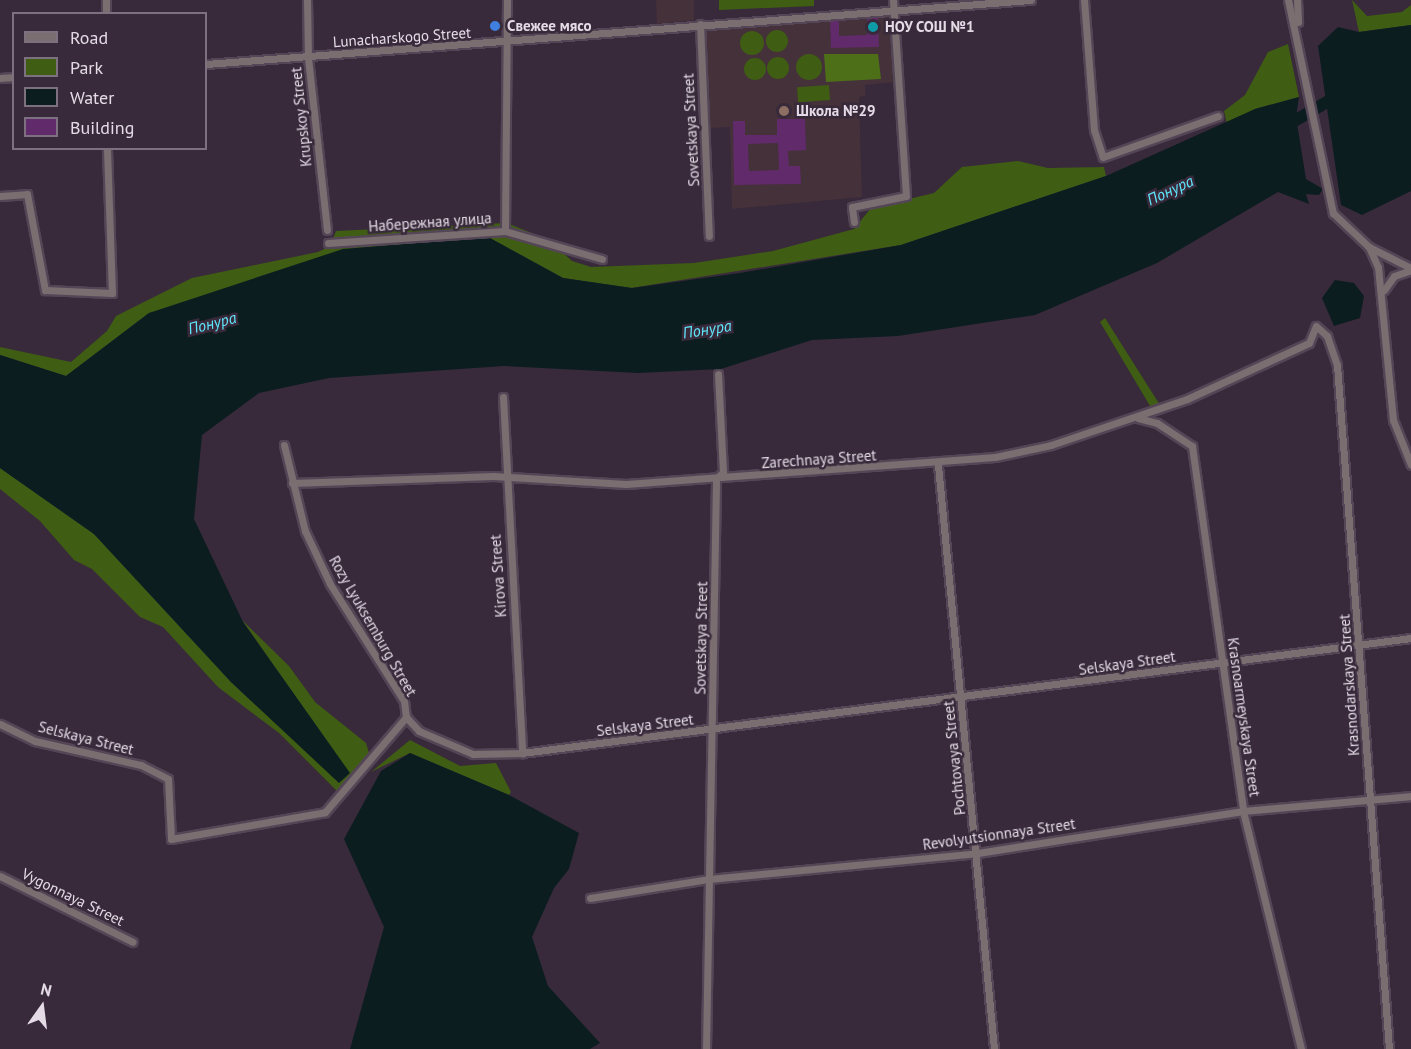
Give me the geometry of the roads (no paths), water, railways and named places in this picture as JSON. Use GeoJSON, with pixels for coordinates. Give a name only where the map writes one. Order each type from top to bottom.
{"type":"FeatureCollection","features":[{"type":"Feature","properties":{"kind":"street","name":"Krupskoy Street"},"geometry":{"type":"LineString","coordinates":[[307,0],[308,58],[327,230]]}},
{"type":"Feature","properties":{"kind":"street"},"geometry":{"type":"LineString","coordinates":[[505,231],[507,0]]}},
{"type":"Feature","properties":{"kind":"street"},"geometry":{"type":"LineString","coordinates":[[854,222],[852,207],[906,196],[892,0]]}},
{"type":"Feature","properties":{"kind":"street","name":"Lunacharskogo Street"},"geometry":{"type":"LineString","coordinates":[[207,64],[506,43],[700,24],[1031,0]]}},
{"type":"Feature","properties":{"kind":"street"},"geometry":{"type":"LineString","coordinates":[[1084,0],[1094,130],[1103,157],[1218,116]]}},
{"type":"Feature","properties":{"kind":"street"},"geometry":{"type":"LineString","coordinates":[[1288,0],[1298,31],[1333,213],[1369,247],[1411,269]]}},
{"type":"Feature","properties":{"kind":"street"},"geometry":{"type":"LineString","coordinates":[[1297,0],[1298,31]]}},
{"type":"Feature","properties":{"kind":"street","name":"Sovetskaya Street"},"geometry":{"type":"LineString","coordinates":[[700,24],[709,236]]}},
{"type":"Feature","properties":{"kind":"street"},"geometry":{"type":"LineString","coordinates":[[0,196],[27,194],[45,290],[112,293],[107,150]]}},
{"type":"Feature","properties":{"kind":"street","name":"Набережная улица"},"geometry":{"type":"LineString","coordinates":[[328,243],[505,231],[602,259]]}},
{"type":"Feature","properties":{"kind":"street"},"geometry":{"type":"LineString","coordinates":[[1369,247],[1384,290],[1393,420],[1411,465]]}},
{"type":"Feature","properties":{"kind":"street"},"geometry":{"type":"LineString","coordinates":[[1384,290],[1394,276],[1411,269]]}},
{"type":"Feature","properties":{"kind":"street","name":"Zarechnaya Street"},"geometry":{"type":"LineString","coordinates":[[292,483],[505,480],[626,484],[938,465],[1051,445],[1138,418],[1309,343],[1316,326]]}},
{"type":"Feature","properties":{"kind":"street","name":"Krasnodarskaya Street"},"geometry":{"type":"LineString","coordinates":[[1316,326],[1327,336],[1336,366],[1389,1049]]}},
{"type":"Feature","properties":{"kind":"street","name":"Sovetskaya Street"},"geometry":{"type":"LineString","coordinates":[[706,1049],[714,730],[716,479],[723,472],[718,374]]}},
{"type":"Feature","properties":{"kind":"street","name":"Kirova Street"},"geometry":{"type":"LineString","coordinates":[[503,397],[505,480],[522,753]]}},
{"type":"Feature","properties":{"kind":"street","name":"Krasnoarmeyskaya Street"},"geometry":{"type":"LineString","coordinates":[[1138,418],[1157,423],[1192,446],[1243,811],[1301,1049]]}},
{"type":"Feature","properties":{"kind":"street","name":"Rozy Lyuksemburg Street"},"geometry":{"type":"LineString","coordinates":[[284,445],[305,531],[330,584],[404,701],[406,717]]}},
{"type":"Feature","properties":{"kind":"street","name":"Pochtovaya Street"},"geometry":{"type":"LineString","coordinates":[[938,465],[978,853],[994,1049]]}},
{"type":"Feature","properties":{"kind":"street","name":"Selskaya Street"},"geometry":{"type":"LineString","coordinates":[[0,724],[35,741],[141,765],[168,779],[171,839],[325,812],[406,717],[419,731],[473,754],[522,753],[961,700],[1411,638]]}},
{"type":"Feature","properties":{"kind":"street","name":"Revolyutsionnaya Street"},"geometry":{"type":"LineString","coordinates":[[590,898],[709,879],[978,853],[1243,811],[1411,796]]}},
{"type":"Feature","properties":{"kind":"street","name":"Vygonnaya Street"},"geometry":{"type":"LineString","coordinates":[[0,876],[134,942]]}},
{"type":"Feature","properties":{"kind":"water"},"geometry":{"type":"Polygon","coordinates":[[[1411,25],[1411,191],[1362,215],[1341,205],[1318,46],[1338,27],[1359,32],[1411,25]]]}},
{"type":"Feature","properties":{"kind":"water"},"geometry":{"type":"Polygon","coordinates":[[[1299,97],[1296,117],[1306,179],[1323,189],[1319,195],[1306,194],[1309,204],[1278,192],[1157,263],[1035,315],[898,336],[812,340],[721,369],[638,373],[504,366],[329,378],[259,393],[202,435],[194,519],[243,622],[350,773],[339,783],[231,682],[94,534],[0,468],[0,355],[66,376],[149,313],[343,249],[488,237],[563,278],[632,288],[740,273],[901,245],[1106,176],[1255,109],[1299,97]]]}},
{"type":"Feature","properties":{"kind":"water"},"geometry":{"type":"Polygon","coordinates":[[[1335,280],[1354,283],[1364,296],[1360,318],[1334,326],[1322,298],[1335,280]]]}},
{"type":"Feature","properties":{"kind":"water"},"geometry":{"type":"Polygon","coordinates":[[[410,753],[509,795],[579,833],[569,869],[554,888],[532,937],[548,986],[600,1043],[590,1049],[350,1049],[384,927],[344,839],[381,771],[410,753]]]}},
{"type":"Feature","properties":{"kind":"waterway","name":"Понура"},"geometry":{"type":"LineString","coordinates":[[1284,127],[1339,95]]}},
{"type":"Feature","properties":{"kind":"place","name":"Свежее мясо"},"geometry":{"type":"Point","coordinates":[495,26]}},
{"type":"Feature","properties":{"kind":"place","name":"НОУ СОШ №1"},"geometry":{"type":"Point","coordinates":[873,27]}},
{"type":"Feature","properties":{"kind":"place","name":"Школа №29"},"geometry":{"type":"Point","coordinates":[784,111]}}]}
